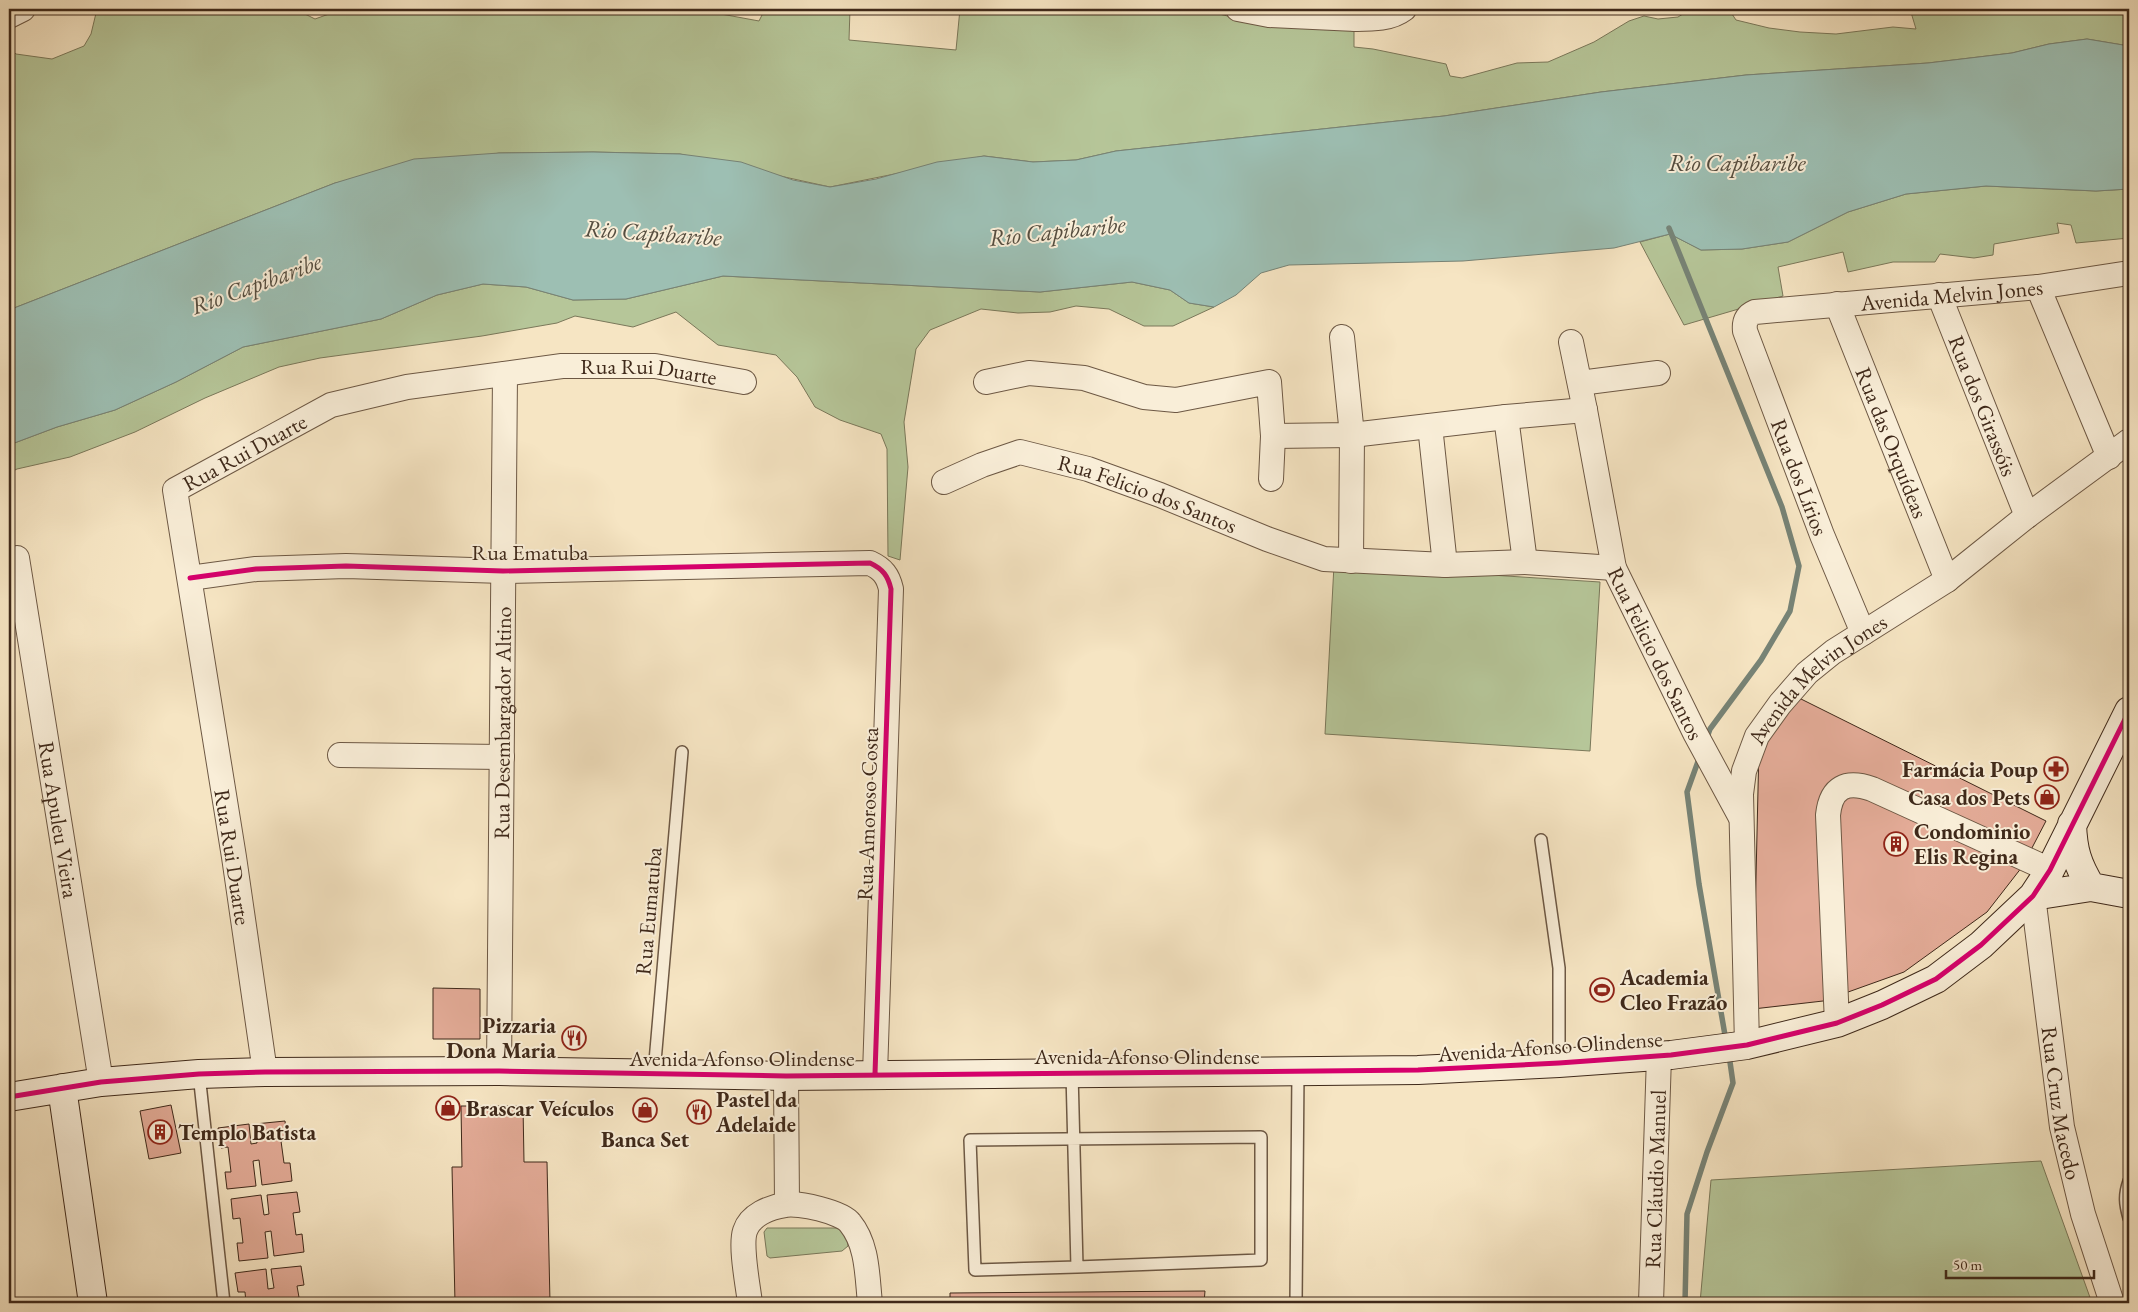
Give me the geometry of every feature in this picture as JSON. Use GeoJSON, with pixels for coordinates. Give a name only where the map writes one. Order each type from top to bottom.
{"type":"FeatureCollection","features":[{"type":"Feature","properties":{"kind":"main road","name":"Avenida Afonso Olindense"},"geometry":{"type":"LineString","coordinates":[[9,1097],[101,1082],[199,1074],[265,1072],[499,1072],[786,1076],[1418,1070],[1559,1064],[1659,1056],[1734,1047],[1837,1023],[1882,1005],[1936,980],[1981,945],[2033,896],[2050,870],[2129,711]]}},
{"type":"Feature","properties":{"kind":"main road"},"geometry":{"type":"LineString","coordinates":[[2072,824],[2072,846],[2079,868],[2091,887]]}},
{"type":"Feature","properties":{"kind":"main road"},"geometry":{"type":"LineString","coordinates":[[2033,896],[2091,887],[2129,894]]}},
{"type":"Feature","properties":{"kind":"main road"},"geometry":{"type":"LineString","coordinates":[[62,1088],[93,1303]]}},
{"type":"Feature","properties":{"kind":"street"},"geometry":{"type":"LineString","coordinates":[[9,16],[23,9]]}},
{"type":"Feature","properties":{"kind":"street"},"geometry":{"type":"LineString","coordinates":[[1238,9],[1269,15],[1357,14],[1374,19],[1397,14],[1404,9]]}},
{"type":"Feature","properties":{"kind":"street","name":"Avenida Melvin Jones"},"geometry":{"type":"LineString","coordinates":[[1746,320],[1749,315],[1755,312],[2038,286],[2129,273]]}},
{"type":"Feature","properties":{"kind":"street"},"geometry":{"type":"LineString","coordinates":[[2038,286],[2109,457]]}},
{"type":"Feature","properties":{"kind":"street","name":"Rua dos Girassóis"},"geometry":{"type":"LineString","coordinates":[[1939,294],[2027,516]]}},
{"type":"Feature","properties":{"kind":"street","name":"Rua das Orquídeas"},"geometry":{"type":"LineString","coordinates":[[1837,304],[1947,580]]}},
{"type":"Feature","properties":{"kind":"street","name":"Rua dos Lírios"},"geometry":{"type":"LineString","coordinates":[[1746,320],[1744,325],[1748,340],[1822,535],[1863,633]]}},
{"type":"Feature","properties":{"kind":"street"},"geometry":{"type":"LineString","coordinates":[[1342,337],[1352,435],[1352,561]]}},
{"type":"Feature","properties":{"kind":"street"},"geometry":{"type":"LineString","coordinates":[[1571,342],[1586,410],[1614,568]]}},
{"type":"Feature","properties":{"kind":"street","name":"Rua Rui Duarte"},"geometry":{"type":"LineString","coordinates":[[265,1072],[175,490],[332,404],[407,387],[562,366],[655,366],[744,382]]}},
{"type":"Feature","properties":{"kind":"street"},"geometry":{"type":"LineString","coordinates":[[1580,383],[1658,373]]}},
{"type":"Feature","properties":{"kind":"street","name":"Rua Desembargador Altino"},"geometry":{"type":"LineString","coordinates":[[499,1072],[505,374]]}},
{"type":"Feature","properties":{"kind":"street"},"geometry":{"type":"LineString","coordinates":[[986,382],[1029,374],[1084,378],[1144,398],[1176,400],[1269,382],[1273,436],[1271,478]]}},
{"type":"Feature","properties":{"kind":"street"},"geometry":{"type":"LineString","coordinates":[[1273,436],[1352,435],[1506,417],[1586,410]]}},
{"type":"Feature","properties":{"kind":"street"},"geometry":{"type":"LineString","coordinates":[[1506,417],[1525,562]]}},
{"type":"Feature","properties":{"kind":"street"},"geometry":{"type":"LineString","coordinates":[[1430,426],[1444,565]]}},
{"type":"Feature","properties":{"kind":"street","name":"Avenida Melvin Jones"},"geometry":{"type":"LineString","coordinates":[[1734,1047],[1740,816],[1744,771],[1757,736],[1780,704],[1807,673],[1833,652],[1947,580],[2027,516],[2129,441]]}},
{"type":"Feature","properties":{"kind":"street","name":"Rua Felicio dos Santos"},"geometry":{"type":"LineString","coordinates":[[944,482],[982,464],[1020,452],[1097,472],[1324,559],[1444,565],[1525,562],[1614,568],[1695,733],[1740,816]]}},
{"type":"Feature","properties":{"kind":"street","name":"Rua Apuleu Vieira"},"geometry":{"type":"LineString","coordinates":[[18,558],[101,1082]]}},
{"type":"Feature","properties":{"kind":"street","name":"Rua Ematuba"},"geometry":{"type":"LineString","coordinates":[[190,578],[256,569],[346,566],[504,571],[870,564]]}},
{"type":"Feature","properties":{"kind":"street","name":"Rua Amoroso Costa"},"geometry":{"type":"LineString","coordinates":[[870,564],[884,572],[889,580],[891,589],[875,1074]]}},
{"type":"Feature","properties":{"kind":"street"},"geometry":{"type":"LineString","coordinates":[[340,755],[502,757]]}},
{"type":"Feature","properties":{"kind":"street"},"geometry":{"type":"LineString","coordinates":[[1837,1023],[1828,815],[1830,802],[1840,789],[1856,784],[1872,788],[2050,870]]}},
{"type":"Feature","properties":{"kind":"street","name":"Rua Cruz Macedo"},"geometry":{"type":"LineString","coordinates":[[2033,896],[2062,1126],[2083,1214],[2112,1303]]}},
{"type":"Feature","properties":{"kind":"street","name":"Rua Cláudio Manuel"},"geometry":{"type":"LineString","coordinates":[[1651,1303],[1659,1056]]}},
{"type":"Feature","properties":{"kind":"street"},"geometry":{"type":"LineString","coordinates":[[786,1076],[787,1204]]}},
{"type":"Feature","properties":{"kind":"street"},"geometry":{"type":"LineString","coordinates":[[750,1303],[744,1247],[745,1230],[755,1217],[767,1209],[787,1204],[835,1212],[849,1221],[864,1248],[870,1303]]}},
{"type":"Feature","properties":{"kind":"lane","name":"Rua Eumatuba"},"geometry":{"type":"LineString","coordinates":[[654,1074],[682,752]]}},
{"type":"Feature","properties":{"kind":"lane"},"geometry":{"type":"LineString","coordinates":[[1541,840],[1559,968],[1559,1064]]}},
{"type":"Feature","properties":{"kind":"lane"},"geometry":{"type":"LineString","coordinates":[[1296,1303],[1298,1071]]}},
{"type":"Feature","properties":{"kind":"lane"},"geometry":{"type":"LineString","coordinates":[[1072,1073],[1077,1267]]}},
{"type":"Feature","properties":{"kind":"lane"},"geometry":{"type":"LineString","coordinates":[[199,1074],[224,1303]]}},
{"type":"Feature","properties":{"kind":"lane"},"geometry":{"type":"LineString","coordinates":[[1261,1137],[1261,1260],[975,1270],[970,1140],[1073,1139],[1261,1137]]}},
{"type":"Feature","properties":{"kind":"lane"},"geometry":{"type":"LineString","coordinates":[[2129,1181],[2125,1202],[2129,1218]]}},
{"type":"Feature","properties":{"kind":"green space"},"geometry":{"type":"Polygon","coordinates":[[[97,9],[259,9],[305,14],[315,19],[343,9],[694,9],[759,21],[765,9],[850,9],[849,40],[956,50],[960,9],[1198,9],[1236,18],[1354,31],[1354,47],[1446,64],[1450,76],[1462,78],[1517,63],[1548,62],[1594,42],[1629,21],[1644,16],[1658,19],[1678,17],[1691,9],[1724,9],[1730,11],[1736,20],[1769,28],[1836,34],[1893,27],[1916,29],[1910,9],[2129,9],[2129,46],[2087,39],[2049,44],[2012,53],[1928,63],[1746,75],[1601,92],[1444,116],[1116,151],[1076,160],[1033,162],[984,156],[830,187],[680,154],[593,152],[499,153],[335,183],[9,310],[9,48],[16,54],[52,59],[84,46],[91,34],[97,9]]]}},
{"type":"Feature","properties":{"kind":"green space"},"geometry":{"type":"Polygon","coordinates":[[[1986,186],[2096,191],[2129,189],[2129,217],[2127,217],[2129,238],[2076,243],[2071,225],[2057,223],[2059,233],[1994,244],[1993,255],[1974,258],[1940,254],[1935,262],[1893,262],[1848,272],[1843,252],[1778,267],[1783,296],[1684,325],[1640,242],[1670,234],[1701,250],[1742,249],[1788,242],[1848,212],[1906,194],[1986,186]]]}},
{"type":"Feature","properties":{"kind":"green space"},"geometry":{"type":"Polygon","coordinates":[[[723,276],[1040,292],[1132,282],[1170,290],[1189,303],[1214,307],[1173,326],[1144,326],[1109,309],[1076,306],[1050,312],[1018,313],[981,309],[930,330],[916,349],[904,422],[908,467],[900,560],[888,556],[887,449],[881,434],[840,420],[815,407],[797,377],[776,355],[718,345],[676,312],[633,327],[575,316],[557,323],[482,336],[320,358],[279,367],[205,398],[135,432],[70,457],[17,469],[9,473],[9,445],[57,427],[115,410],[176,382],[243,347],[381,319],[437,295],[483,284],[526,287],[573,300],[626,299],[723,276]]]}},
{"type":"Feature","properties":{"kind":"green space"},"geometry":{"type":"Polygon","coordinates":[[[1334,565],[1600,582],[1590,751],[1325,734],[1334,565]]]}},
{"type":"Feature","properties":{"kind":"green space"},"geometry":{"type":"Polygon","coordinates":[[[2041,1161],[2092,1303],[1700,1303],[1711,1180],[2041,1161]]]}},
{"type":"Feature","properties":{"kind":"green space"},"geometry":{"type":"Polygon","coordinates":[[[767,1228],[841,1228],[847,1233],[848,1246],[842,1251],[770,1258],[767,1256],[764,1232],[767,1228]]]}},
{"type":"Feature","properties":{"kind":"water","name":"Rio Capibaribe"},"geometry":{"type":"Polygon","coordinates":[[[2087,39],[2129,46],[2129,189],[2096,191],[1986,186],[1906,194],[1848,212],[1788,242],[1742,249],[1701,250],[1670,234],[1614,248],[1463,261],[1289,265],[1261,273],[1236,295],[1214,307],[1189,303],[1170,290],[1132,282],[1040,292],[723,276],[626,299],[573,300],[526,287],[483,284],[437,295],[381,319],[243,347],[176,382],[115,410],[57,427],[9,445],[9,310],[335,183],[414,159],[499,153],[593,152],[680,154],[741,162],[793,180],[830,187],[876,179],[937,162],[984,156],[1033,162],[1076,160],[1116,151],[1444,116],[1601,92],[1746,75],[1928,63],[2012,53],[2049,44],[2087,39]]]}},
{"type":"Feature","properties":{"kind":"building","name":"Condominio Elis Regina"},"geometry":{"type":"Polygon","coordinates":[[[1799,698],[2046,821],[2022,867],[1987,912],[1904,972],[1823,1001],[1753,1009],[1759,746],[1799,698]]]}},
{"type":"Feature","properties":{"kind":"building"},"geometry":{"type":"Polygon","coordinates":[[[433,988],[480,989],[480,1039],[433,1039],[433,988]]]}},
{"type":"Feature","properties":{"kind":"building","name":"Templo Batista"},"geometry":{"type":"Polygon","coordinates":[[[171,1105],[181,1153],[149,1159],[140,1111],[171,1105]]]}},
{"type":"Feature","properties":{"kind":"building"},"geometry":{"type":"Polygon","coordinates":[[[461,1106],[523,1106],[524,1162],[547,1162],[550,1303],[455,1303],[452,1167],[462,1167],[461,1106]]]}},
{"type":"Feature","properties":{"kind":"building"},"geometry":{"type":"Polygon","coordinates":[[[285,1121],[287,1140],[281,1141],[284,1163],[290,1163],[292,1181],[262,1185],[259,1160],[253,1161],[256,1186],[227,1189],[225,1172],[231,1172],[228,1147],[221,1148],[218,1128],[249,1124],[251,1144],[257,1143],[255,1124],[285,1121]]]}},
{"type":"Feature","properties":{"kind":"building"},"geometry":{"type":"Polygon","coordinates":[[[297,1192],[300,1212],[293,1213],[296,1235],[302,1234],[304,1252],[274,1256],[271,1231],[265,1232],[268,1258],[239,1261],[237,1243],[243,1243],[240,1218],[233,1219],[231,1199],[261,1195],[264,1215],[269,1214],[267,1195],[297,1192]]]}},
{"type":"Feature","properties":{"kind":"building"},"geometry":{"type":"Polygon","coordinates":[[[301,1266],[304,1285],[297,1286],[300,1303],[246,1303],[245,1292],[238,1292],[235,1273],[266,1269],[268,1289],[274,1288],[271,1269],[301,1266]]]}},
{"type":"Feature","properties":{"kind":"building"},"geometry":{"type":"Polygon","coordinates":[[[1205,1291],[1204,1303],[950,1303],[950,1293],[1205,1291]]]}},
{"type":"Feature","properties":{"kind":"waterway"},"geometry":{"type":"LineString","coordinates":[[1669,228],[1782,507],[1799,566],[1790,611],[1761,660],[1710,729],[1706,740]]}},
{"type":"Feature","properties":{"kind":"waterway"},"geometry":{"type":"LineString","coordinates":[[1700,756],[1687,792],[1699,884],[1726,1041]]}},
{"type":"Feature","properties":{"kind":"waterway"},"geometry":{"type":"LineString","coordinates":[[1685,1303],[1687,1214],[1707,1152],[1733,1083],[1729,1055]]}},
{"type":"Feature","properties":{"kind":"cycle path"},"geometry":{"type":"LineString","coordinates":[[190,578],[256,569],[346,566],[503,571],[870,563],[882,570],[891,589],[875,1074]]}},
{"type":"Feature","properties":{"kind":"cycle path"},"geometry":{"type":"LineString","coordinates":[[9,1097],[101,1082],[199,1074],[265,1072],[499,1071],[786,1076],[1418,1070],[1671,1055],[1747,1045],[1837,1023],[1882,1005],[1936,979],[1981,945],[2033,896],[2050,870],[2129,711]]}},
{"type":"Feature","properties":{"kind":"place","name":"Farmácia Poup"},"geometry":{"type":"Point","coordinates":[2056,769]}},
{"type":"Feature","properties":{"kind":"place","name":"Casa dos Pets"},"geometry":{"type":"Point","coordinates":[2047,797]}},
{"type":"Feature","properties":{"kind":"place","name":"Condominio Elis Regina"},"geometry":{"type":"Point","coordinates":[1896,844]}},
{"type":"Feature","properties":{"kind":"place","name":"Academia Cleo Frazão"},"geometry":{"type":"Point","coordinates":[1602,990]}},
{"type":"Feature","properties":{"kind":"place","name":"Pizzaria Dona Maria"},"geometry":{"type":"Point","coordinates":[574,1038]}},
{"type":"Feature","properties":{"kind":"place","name":"Brascar Veículos"},"geometry":{"type":"Point","coordinates":[448,1108]}},
{"type":"Feature","properties":{"kind":"place","name":"Banca Set"},"geometry":{"type":"Point","coordinates":[645,1110]}},
{"type":"Feature","properties":{"kind":"place","name":"Pastel da Adelaide"},"geometry":{"type":"Point","coordinates":[699,1112]}},
{"type":"Feature","properties":{"kind":"place","name":"Templo Batista"},"geometry":{"type":"Point","coordinates":[160,1132]}}]}
